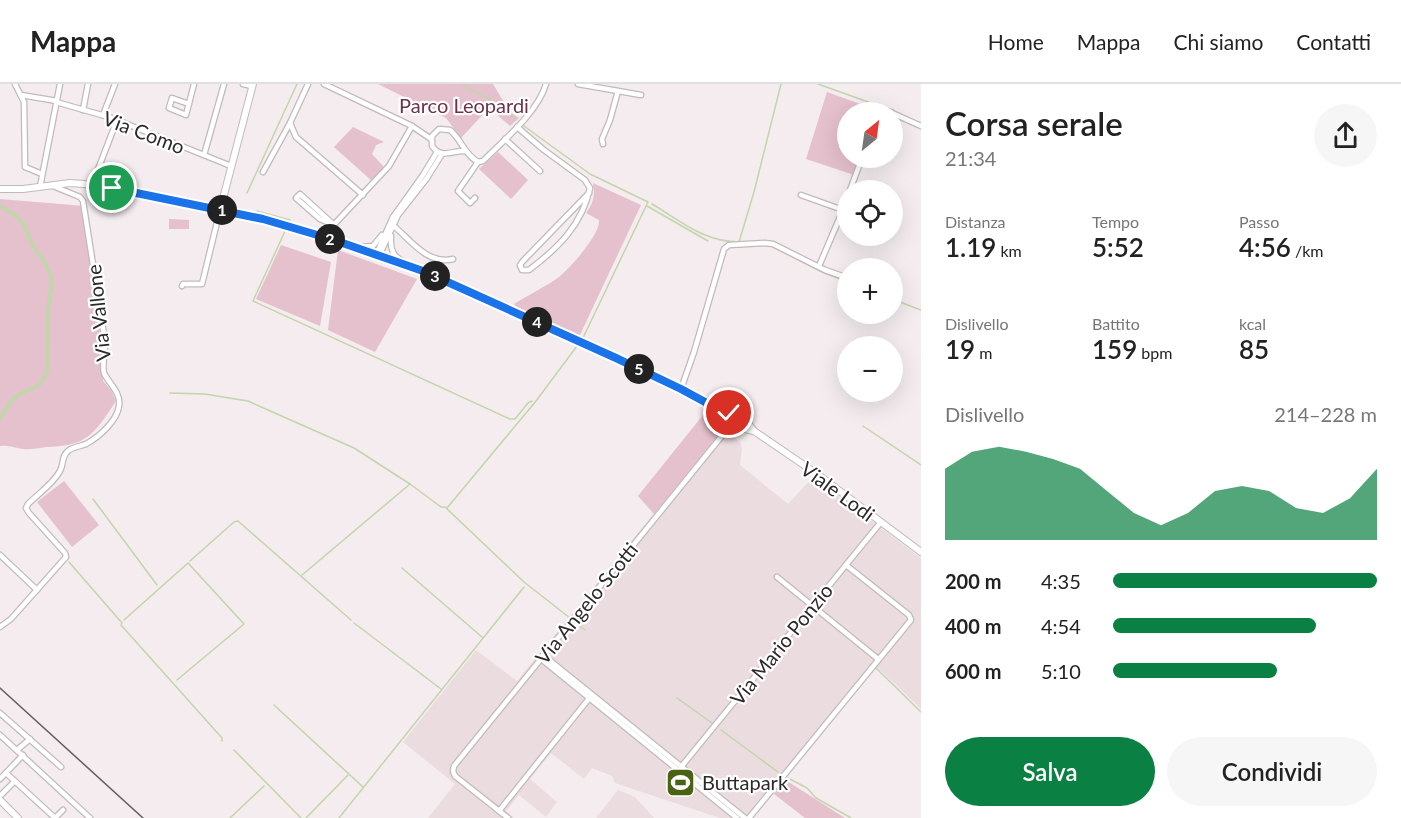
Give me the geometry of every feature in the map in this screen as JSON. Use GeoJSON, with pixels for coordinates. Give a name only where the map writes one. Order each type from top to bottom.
{"type":"FeatureCollection","features":[{"type":"Feature","properties":{"kind":"street"},"geometry":{"type":"LineString","coordinates":[[15,84],[24,102],[25,166],[42,174]]}},
{"type":"Feature","properties":{"kind":"street"},"geometry":{"type":"LineString","coordinates":[[40,188],[60,84]]}},
{"type":"Feature","properties":{"kind":"street"},"geometry":{"type":"LineString","coordinates":[[83,110],[88,84]]}},
{"type":"Feature","properties":{"kind":"street"},"geometry":{"type":"LineString","coordinates":[[103,116],[115,84]]}},
{"type":"Feature","properties":{"kind":"street"},"geometry":{"type":"LineString","coordinates":[[189,104],[172,98],[169,108],[186,115],[189,104],[194,84]]}},
{"type":"Feature","properties":{"kind":"street"},"geometry":{"type":"LineString","coordinates":[[204,155],[224,84]]}},
{"type":"Feature","properties":{"kind":"street"},"geometry":{"type":"LineString","coordinates":[[182,286],[183,284],[202,284],[252,85],[243,84]]}},
{"type":"Feature","properties":{"kind":"street"},"geometry":{"type":"LineString","coordinates":[[263,172],[308,84]]}},
{"type":"Feature","properties":{"kind":"street"},"geometry":{"type":"LineString","coordinates":[[324,84],[412,126],[431,139]]}},
{"type":"Feature","properties":{"kind":"street"},"geometry":{"type":"LineString","coordinates":[[578,84],[641,95]]}},
{"type":"Feature","properties":{"kind":"street"},"geometry":{"type":"LineString","coordinates":[[475,198],[470,203],[458,190],[478,162],[483,161],[506,140],[538,102],[547,85]]}},
{"type":"Feature","properties":{"kind":"street"},"geometry":{"type":"LineString","coordinates":[[603,144],[602,139],[618,91]]}},
{"type":"Feature","properties":{"kind":"street","name":"Via Como"},"geometry":{"type":"LineString","coordinates":[[21,95],[57,102],[117,120],[231,166]]}},
{"type":"Feature","properties":{"kind":"street"},"geometry":{"type":"LineString","coordinates":[[903,118],[921,126]]}},
{"type":"Feature","properties":{"kind":"street"},"geometry":{"type":"LineString","coordinates":[[92,185],[117,120]]}},
{"type":"Feature","properties":{"kind":"street"},"geometry":{"type":"LineString","coordinates":[[290,123],[293,134],[363,195]]}},
{"type":"Feature","properties":{"kind":"street"},"geometry":{"type":"LineString","coordinates":[[327,232],[388,167],[412,126]]}},
{"type":"Feature","properties":{"kind":"street"},"geometry":{"type":"LineString","coordinates":[[517,127],[585,180],[590,188],[589,193],[582,212],[573,229],[562,242],[529,270],[522,270],[520,265],[523,261],[589,193]]}},
{"type":"Feature","properties":{"kind":"street"},"geometry":{"type":"LineString","coordinates":[[464,151],[439,153],[432,146],[431,139],[439,129],[448,129],[453,132],[464,151],[478,162]]}},
{"type":"Feature","properties":{"kind":"street"},"geometry":{"type":"LineString","coordinates":[[420,131],[435,133]]}},
{"type":"Feature","properties":{"kind":"street"},"geometry":{"type":"LineString","coordinates":[[280,140],[293,134]]}},
{"type":"Feature","properties":{"kind":"street"},"geometry":{"type":"LineString","coordinates":[[506,140],[540,171]]}},
{"type":"Feature","properties":{"kind":"street"},"geometry":{"type":"LineString","coordinates":[[453,152],[457,141]]}},
{"type":"Feature","properties":{"kind":"street"},"geometry":{"type":"LineString","coordinates":[[378,256],[391,228],[439,153]]}},
{"type":"Feature","properties":{"kind":"street"},"geometry":{"type":"LineString","coordinates":[[23,189],[36,183],[42,174]]}},
{"type":"Feature","properties":{"kind":"street"},"geometry":{"type":"LineString","coordinates":[[2,189],[40,188],[70,183],[92,185],[263,219],[364,248],[373,246],[391,228]]}},
{"type":"Feature","properties":{"kind":"street","name":"Via Vallone"},"geometry":{"type":"LineString","coordinates":[[37,590],[66,557],[26,508],[27,504],[53,481],[68,451],[88,443],[108,426],[119,406],[116,391],[102,368],[105,359],[105,341],[83,201],[81,197],[54,186]]}},
{"type":"Feature","properties":{"kind":"street"},"geometry":{"type":"LineString","coordinates":[[300,194],[303,196],[334,225],[313,214],[296,198],[297,196],[300,194]]}},
{"type":"Feature","properties":{"kind":"street"},"geometry":{"type":"LineString","coordinates":[[801,195],[837,208]]}},
{"type":"Feature","properties":{"kind":"street"},"geometry":{"type":"LineString","coordinates":[[576,206],[582,208],[582,212]]}},
{"type":"Feature","properties":{"kind":"street"},"geometry":{"type":"LineString","coordinates":[[819,266],[837,224]]}},
{"type":"Feature","properties":{"kind":"street"},"geometry":{"type":"LineString","coordinates":[[391,228],[434,260],[453,259]]}},
{"type":"Feature","properties":{"kind":"street"},"geometry":{"type":"LineString","coordinates":[[391,228],[390,248],[400,260],[681,389],[716,408],[740,413],[744,418],[743,423],[737,428],[727,421],[716,408]]}},
{"type":"Feature","properties":{"kind":"street"},"geometry":{"type":"LineString","coordinates":[[331,239],[423,271]]}},
{"type":"Feature","properties":{"kind":"street"},"geometry":{"type":"LineString","coordinates":[[681,389],[724,249],[729,245],[773,244],[837,273]]}},
{"type":"Feature","properties":{"kind":"street"},"geometry":{"type":"LineString","coordinates":[[727,421],[732,412]]}},
{"type":"Feature","properties":{"kind":"street","name":"Viale Lodi"},"geometry":{"type":"LineString","coordinates":[[744,418],[754,432]]}},
{"type":"Feature","properties":{"kind":"street","name":"Via Angelo Scotti"},"geometry":{"type":"LineString","coordinates":[[722,437],[727,421]]}},
{"type":"Feature","properties":{"kind":"street","name":"Via Angelo Scotti"},"geometry":{"type":"LineString","coordinates":[[500,811],[455,776],[454,766],[722,437],[737,428]]}},
{"type":"Feature","properties":{"kind":"street","name":"Viale Lodi"},"geometry":{"type":"LineString","coordinates":[[737,428],[754,432],[817,474],[921,552]]}},
{"type":"Feature","properties":{"kind":"street","name":"Via Mario Ponzio"},"geometry":{"type":"LineString","coordinates":[[681,766],[881,522]]}},
{"type":"Feature","properties":{"kind":"street"},"geometry":{"type":"LineString","coordinates":[[0,555],[37,590],[11,620],[0,627]]}},
{"type":"Feature","properties":{"kind":"street"},"geometry":{"type":"LineString","coordinates":[[542,657],[747,818],[909,622],[910,618],[846,565]]}},
{"type":"Feature","properties":{"kind":"street"},"geometry":{"type":"LineString","coordinates":[[777,577],[879,659]]}},
{"type":"Feature","properties":{"kind":"street"},"geometry":{"type":"LineString","coordinates":[[508,818],[500,811],[591,696]]}},
{"type":"Feature","properties":{"kind":"street"},"geometry":{"type":"LineString","coordinates":[[591,696],[737,818]]}},
{"type":"Feature","properties":{"kind":"street"},"geometry":{"type":"LineString","coordinates":[[0,712],[61,767]]}},
{"type":"Feature","properties":{"kind":"street"},"geometry":{"type":"LineString","coordinates":[[0,735],[90,818]]}},
{"type":"Feature","properties":{"kind":"street"},"geometry":{"type":"LineString","coordinates":[[18,750],[30,739]]}},
{"type":"Feature","properties":{"kind":"street"},"geometry":{"type":"LineString","coordinates":[[0,779],[23,755]]}},
{"type":"Feature","properties":{"kind":"street"},"geometry":{"type":"LineString","coordinates":[[6,772],[55,818],[63,810]]}},
{"type":"Feature","properties":{"kind":"street"},"geometry":{"type":"LineString","coordinates":[[15,781],[0,798],[18,818]]}},
{"type":"Feature","properties":{"kind":"shaded area"},"geometry":{"type":"Polygon","coordinates":[[[719,434],[735,438],[740,442],[742,448],[740,465],[788,504],[813,477],[921,558],[921,709],[876,666],[752,818],[720,818],[615,783],[612,776],[592,768],[584,779],[551,753],[530,779],[557,802],[546,817],[519,795],[506,811],[514,818],[428,818],[455,784],[403,742],[476,650],[517,681],[719,434]]]}},
{"type":"Feature","properties":{"kind":"shaded area"},"geometry":{"type":"Polygon","coordinates":[[[618,790],[635,797],[654,818],[596,818],[618,790]]]}},
{"type":"Feature","properties":{"kind":"green space","name":"Parco Leopardi"},"geometry":{"type":"Polygon","coordinates":[[[378,84],[493,84],[510,112],[519,118],[510,126],[489,108],[461,138],[446,118],[378,84]]]}},
{"type":"Feature","properties":{"kind":"green space"},"geometry":{"type":"Polygon","coordinates":[[[827,92],[854,102],[837,102],[837,168],[856,168],[854,175],[806,159],[827,92]]]}},
{"type":"Feature","properties":{"kind":"green space"},"geometry":{"type":"Polygon","coordinates":[[[353,127],[384,142],[376,145],[372,154],[384,167],[372,181],[334,147],[353,127]]]}},
{"type":"Feature","properties":{"kind":"green space"},"geometry":{"type":"Polygon","coordinates":[[[498,152],[528,180],[511,199],[479,169],[498,152]]]}},
{"type":"Feature","properties":{"kind":"green space"},"geometry":{"type":"Polygon","coordinates":[[[593,183],[641,205],[579,337],[521,312],[514,304],[559,277],[590,242],[599,220],[586,213],[593,199],[593,183]]]}},
{"type":"Feature","properties":{"kind":"green space"},"geometry":{"type":"Polygon","coordinates":[[[0,199],[84,206],[101,341],[103,381],[111,390],[116,401],[95,430],[81,441],[72,444],[29,449],[0,446],[0,199]]]}},
{"type":"Feature","properties":{"kind":"green space"},"geometry":{"type":"Polygon","coordinates":[[[169,219],[189,220],[189,229],[169,229],[169,219]]]}},
{"type":"Feature","properties":{"kind":"green space"},"geometry":{"type":"Polygon","coordinates":[[[281,245],[331,262],[320,326],[256,299],[281,245]]]}},
{"type":"Feature","properties":{"kind":"green space"},"geometry":{"type":"Polygon","coordinates":[[[338,250],[417,279],[375,352],[328,330],[338,250]]]}},
{"type":"Feature","properties":{"kind":"green space"},"geometry":{"type":"Polygon","coordinates":[[[707,410],[717,419],[719,434],[654,514],[638,496],[707,410]]]}},
{"type":"Feature","properties":{"kind":"green space"},"geometry":{"type":"Polygon","coordinates":[[[64,481],[99,525],[72,547],[37,502],[64,481]]]}},
{"type":"Feature","properties":{"kind":"green space"},"geometry":{"type":"Polygon","coordinates":[[[787,781],[845,818],[805,818],[774,794],[787,781]]]}},
{"type":"Feature","properties":{"kind":"waterway"},"geometry":{"type":"LineString","coordinates":[[247,193],[297,84]]}},
{"type":"Feature","properties":{"kind":"waterway"},"geometry":{"type":"LineString","coordinates":[[462,84],[497,103],[515,119]]}},
{"type":"Feature","properties":{"kind":"waterway"},"geometry":{"type":"LineString","coordinates":[[652,204],[704,234],[726,241],[739,242],[781,84]]}},
{"type":"Feature","properties":{"kind":"waterway"},"geometry":{"type":"LineString","coordinates":[[818,84],[868,102]]}},
{"type":"Feature","properties":{"kind":"waterway"},"geometry":{"type":"LineString","coordinates":[[903,116],[921,123]]}},
{"type":"Feature","properties":{"kind":"waterway"},"geometry":{"type":"LineString","coordinates":[[524,126],[590,174],[648,202],[582,340]]}},
{"type":"Feature","properties":{"kind":"waterway"},"geometry":{"type":"LineString","coordinates":[[0,206],[23,223],[34,248],[43,259],[52,282],[48,311],[47,370],[44,378],[37,386],[19,394],[12,400],[0,419]]}},
{"type":"Feature","properties":{"kind":"waterway"},"geometry":{"type":"LineString","coordinates":[[647,206],[708,241]]}},
{"type":"Feature","properties":{"kind":"waterway"},"geometry":{"type":"LineString","coordinates":[[257,211],[290,220]]}},
{"type":"Feature","properties":{"kind":"waterway"},"geometry":{"type":"LineString","coordinates":[[286,229],[253,301],[510,419],[515,419],[532,401]]}},
{"type":"Feature","properties":{"kind":"waterway"},"geometry":{"type":"LineString","coordinates":[[762,245],[771,246],[837,278]]}},
{"type":"Feature","properties":{"kind":"waterway"},"geometry":{"type":"LineString","coordinates":[[738,247],[748,246]]}},
{"type":"Feature","properties":{"kind":"waterway"},"geometry":{"type":"LineString","coordinates":[[903,303],[921,310]]}},
{"type":"Feature","properties":{"kind":"waterway"},"geometry":{"type":"LineString","coordinates":[[447,508],[536,401],[577,346]]}},
{"type":"Feature","properties":{"kind":"waterway"},"geometry":{"type":"LineString","coordinates":[[170,393],[205,394],[248,401],[354,448],[441,507],[445,507],[524,582],[570,618]]}},
{"type":"Feature","properties":{"kind":"waterway"},"geometry":{"type":"LineString","coordinates":[[863,426],[921,465]]}},
{"type":"Feature","properties":{"kind":"waterway"},"geometry":{"type":"LineString","coordinates":[[302,575],[410,484]]}},
{"type":"Feature","properties":{"kind":"waterway"},"geometry":{"type":"LineString","coordinates":[[93,499],[157,585]]}},
{"type":"Feature","properties":{"kind":"waterway"},"geometry":{"type":"LineString","coordinates":[[190,561],[238,521],[351,620]]}},
{"type":"Feature","properties":{"kind":"waterway"},"geometry":{"type":"LineString","coordinates":[[69,562],[122,623],[121,625],[222,738],[222,741]]}},
{"type":"Feature","properties":{"kind":"waterway"},"geometry":{"type":"LineString","coordinates":[[124,620],[188,563],[244,624],[177,680]]}},
{"type":"Feature","properties":{"kind":"waterway"},"geometry":{"type":"LineString","coordinates":[[402,568],[482,637]]}},
{"type":"Feature","properties":{"kind":"waterway"},"geometry":{"type":"LineString","coordinates":[[339,818],[524,587]]}},
{"type":"Feature","properties":{"kind":"waterway"},"geometry":{"type":"LineString","coordinates":[[575,622],[585,630]]}},
{"type":"Feature","properties":{"kind":"waterway"},"geometry":{"type":"LineString","coordinates":[[354,623],[441,689]]}},
{"type":"Feature","properties":{"kind":"waterway"},"geometry":{"type":"LineString","coordinates":[[876,668],[921,712]]}},
{"type":"Feature","properties":{"kind":"waterway"},"geometry":{"type":"LineString","coordinates":[[677,698],[712,723]]}},
{"type":"Feature","properties":{"kind":"waterway"},"geometry":{"type":"LineString","coordinates":[[274,705],[363,787]]}},
{"type":"Feature","properties":{"kind":"waterway"},"geometry":{"type":"LineString","coordinates":[[721,730],[778,772]]}},
{"type":"Feature","properties":{"kind":"waterway"},"geometry":{"type":"LineString","coordinates":[[234,750],[301,818]]}},
{"type":"Feature","properties":{"kind":"waterway"},"geometry":{"type":"LineString","coordinates":[[306,818],[348,775]]}},
{"type":"Feature","properties":{"kind":"waterway"},"geometry":{"type":"LineString","coordinates":[[788,778],[807,788],[816,798],[851,818]]}},
{"type":"Feature","properties":{"kind":"waterway"},"geometry":{"type":"LineString","coordinates":[[230,818],[264,786]]}},
{"type":"Feature","properties":{"kind":"railway"},"geometry":{"type":"LineString","coordinates":[[0,688],[143,818]]}},
{"type":"Feature","properties":{"kind":"place","name":"Buttapark"},"geometry":{"type":"Point","coordinates":[681,782]}},
{"type":"Feature","properties":{"kind":"route"},"geometry":{"type":"LineString","coordinates":[[112,188],[263,219],[331,239],[423,271],[616,358],[716,408],[732,412],[729,413]]}}]}
